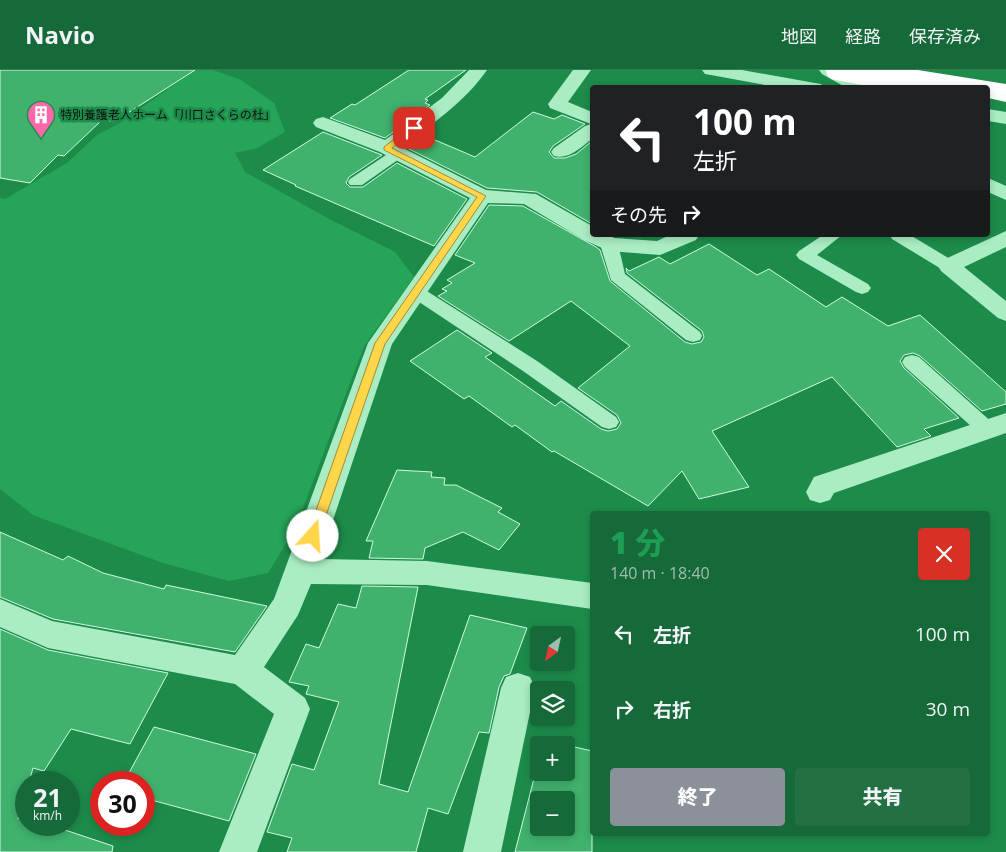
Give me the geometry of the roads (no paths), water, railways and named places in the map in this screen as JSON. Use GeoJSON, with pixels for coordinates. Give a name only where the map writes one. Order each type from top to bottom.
{"type":"FeatureCollection","features":[{"type":"Feature","properties":{"kind":"highway"},"geometry":{"type":"LineString","coordinates":[[836,70],[915,85]]}},
{"type":"Feature","properties":{"kind":"highway"},"geometry":{"type":"LineString","coordinates":[[836,70],[931,85]]}},
{"type":"Feature","properties":{"kind":"highway"},"geometry":{"type":"LineString","coordinates":[[883,70],[980,85]]}},
{"type":"Feature","properties":{"kind":"highway"},"geometry":{"type":"LineString","coordinates":[[990,87],[1006,89]]}},
{"type":"Feature","properties":{"kind":"highway"},"geometry":{"type":"LineString","coordinates":[[990,95],[1006,96]]}},
{"type":"Feature","properties":{"kind":"highway"},"geometry":{"type":"LineString","coordinates":[[990,96],[1006,100]]}},
{"type":"Feature","properties":{"kind":"street"},"geometry":{"type":"LineString","coordinates":[[392,151],[454,97],[472,80],[478,70]]}},
{"type":"Feature","properties":{"kind":"street"},"geometry":{"type":"LineString","coordinates":[[582,70],[557,104],[590,118]]}},
{"type":"Feature","properties":{"kind":"street"},"geometry":{"type":"LineString","coordinates":[[711,70],[798,85]]}},
{"type":"Feature","properties":{"kind":"street"},"geometry":{"type":"LineString","coordinates":[[828,70],[856,85]]}},
{"type":"Feature","properties":{"kind":"street"},"geometry":{"type":"LineString","coordinates":[[990,115],[1006,118]]}},
{"type":"Feature","properties":{"kind":"street"},"geometry":{"type":"LineString","coordinates":[[323,123],[392,151],[482,196],[529,198],[590,233]]}},
{"type":"Feature","properties":{"kind":"street"},"geometry":{"type":"LineString","coordinates":[[561,152],[590,131]]}},
{"type":"Feature","properties":{"kind":"street"},"geometry":{"type":"LineString","coordinates":[[990,185],[1006,194]]}},
{"type":"Feature","properties":{"kind":"street"},"geometry":{"type":"LineString","coordinates":[[243,671],[287,606],[301,572],[380,343],[482,196]]}},
{"type":"Feature","properties":{"kind":"street"},"geometry":{"type":"LineString","coordinates":[[598,238],[660,248],[684,237]]}},
{"type":"Feature","properties":{"kind":"street"},"geometry":{"type":"LineString","coordinates":[[1006,238],[949,266],[1006,313]]}},
{"type":"Feature","properties":{"kind":"street"},"geometry":{"type":"LineString","coordinates":[[820,492],[824,485],[997,426]]}},
{"type":"Feature","properties":{"kind":"street"},"geometry":{"type":"LineString","coordinates":[[301,572],[427,573],[590,596]]}},
{"type":"Feature","properties":{"kind":"street"},"geometry":{"type":"LineString","coordinates":[[0,612],[48,634],[243,671],[294,709],[238,852]]}},
{"type":"Feature","properties":{"kind":"street"},"geometry":{"type":"LineString","coordinates":[[482,852],[518,688]]}},
{"type":"Feature","properties":{"kind":"lane"},"geometry":{"type":"LineString","coordinates":[[356,182],[392,151]]}},
{"type":"Feature","properties":{"kind":"lane"},"geometry":{"type":"LineString","coordinates":[[831,237],[805,255],[862,288]]}},
{"type":"Feature","properties":{"kind":"lane"},"geometry":{"type":"LineString","coordinates":[[901,237],[949,266]]}},
{"type":"Feature","properties":{"kind":"lane"},"geometry":{"type":"LineString","coordinates":[[598,238],[617,276],[693,336]]}},
{"type":"Feature","properties":{"kind":"lane"},"geometry":{"type":"LineString","coordinates":[[416,292],[530,366],[609,422]]}},
{"type":"Feature","properties":{"kind":"lane"},"geometry":{"type":"LineString","coordinates":[[912,362],[997,426]]}},
{"type":"Feature","properties":{"kind":"place","name":"特別養護老人ホーム「川口さくらの杜」"},"geometry":{"type":"Point","coordinates":[41,139]}}]}
